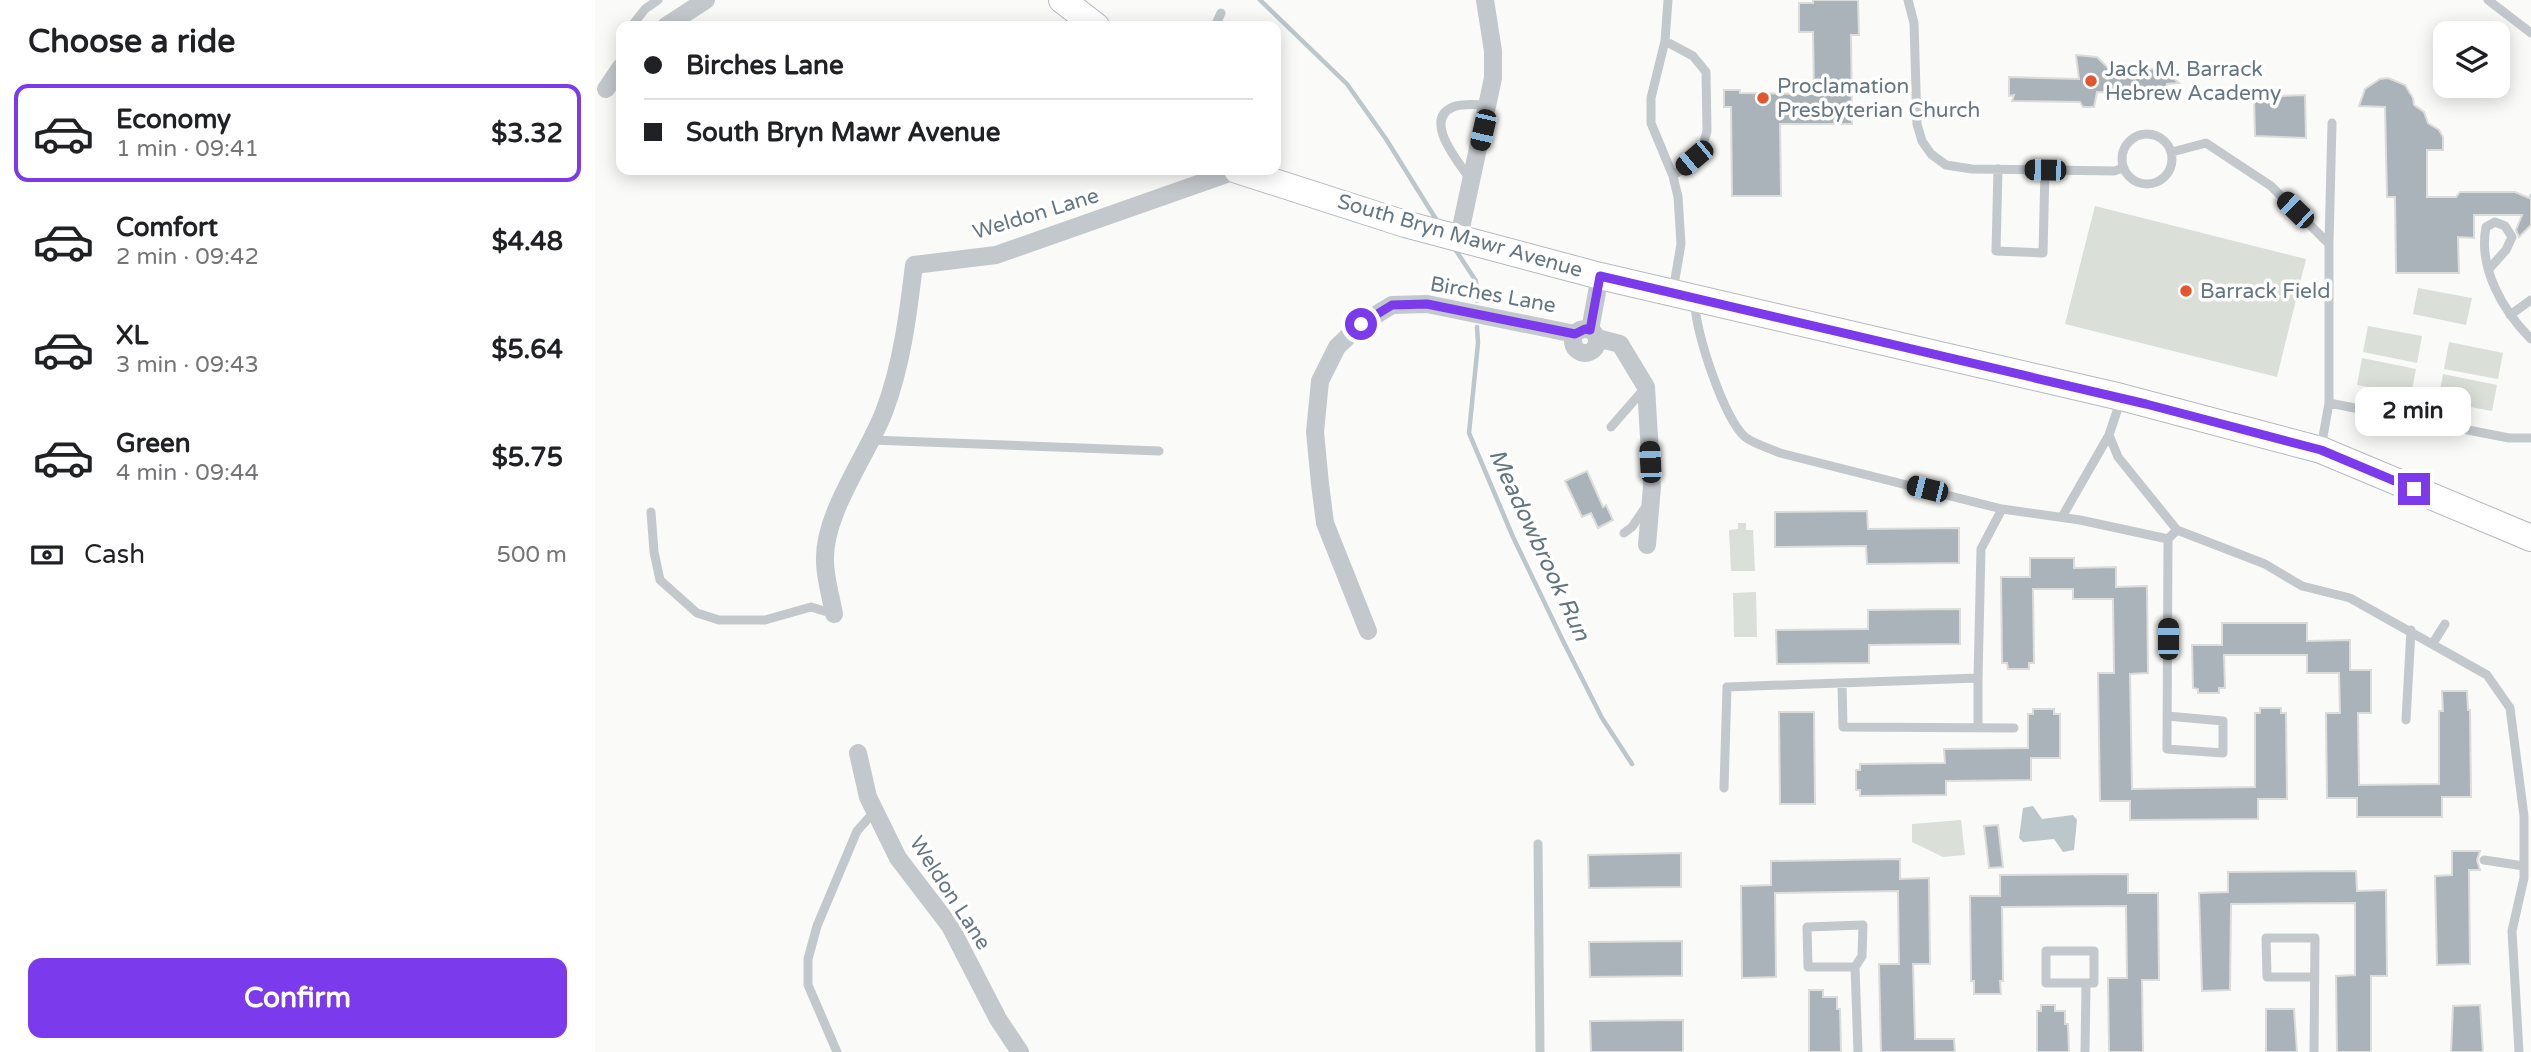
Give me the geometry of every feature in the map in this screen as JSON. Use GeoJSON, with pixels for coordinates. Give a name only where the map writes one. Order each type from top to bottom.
{"type":"FeatureCollection","features":[{"type":"Feature","properties":{"kind":"main road"},"geometry":{"type":"LineString","coordinates":[[1062,0],[1089,21]]}},
{"type":"Feature","properties":{"kind":"main road","name":"South Bryn Mawr Avenue"},"geometry":{"type":"LineString","coordinates":[[1253,175],[1405,224],[1600,276],[2121,397],[2321,450],[2531,538]]}},
{"type":"Feature","properties":{"kind":"street"},"geometry":{"type":"LineString","coordinates":[[674,21],[706,0]]}},
{"type":"Feature","properties":{"kind":"street"},"geometry":{"type":"LineString","coordinates":[[1455,236],[1471,181],[1493,78],[1493,51],[1485,0]]}},
{"type":"Feature","properties":{"kind":"street"},"geometry":{"type":"LineString","coordinates":[[606,89],[616,71]]}},
{"type":"Feature","properties":{"kind":"street","name":"Weldon Lane"},"geometry":{"type":"LineString","coordinates":[[834,614],[825,561],[827,542],[838,507],[885,410],[905,339],[914,265],[996,255],[1224,175]]}},
{"type":"Feature","properties":{"kind":"street"},"geometry":{"type":"LineString","coordinates":[[1587,334],[1600,276]]}},
{"type":"Feature","properties":{"kind":"street","name":"Birches Lane"},"geometry":{"type":"LineString","coordinates":[[1368,631],[1325,523],[1315,432],[1320,381],[1337,347],[1361,324],[1392,305],[1427,304],[1587,334],[1620,344],[1646,387],[1651,497],[1647,545]]}},
{"type":"Feature","properties":{"kind":"street","name":"Weldon Lane"},"geometry":{"type":"LineString","coordinates":[[858,753],[867,797],[898,858],[950,926],[998,1019],[1020,1052]]}},
{"type":"Feature","properties":{"kind":"lane"},"geometry":{"type":"LineString","coordinates":[[636,21],[645,9],[658,0]]}},
{"type":"Feature","properties":{"kind":"lane"},"geometry":{"type":"LineString","coordinates":[[1668,0],[1665,41],[1651,97],[1651,123],[1673,176],[1678,197],[1684,295],[1698,327],[1723,403],[1735,425],[1747,439],[1780,453],[2002,509],[2062,517],[2168,539]]}},
{"type":"Feature","properties":{"kind":"lane"},"geometry":{"type":"LineString","coordinates":[[1908,0],[1914,23],[1917,124],[1922,141],[1931,154],[1945,165],[1972,169],[2114,171],[2124,168]]}},
{"type":"Feature","properties":{"kind":"lane"},"geometry":{"type":"LineString","coordinates":[[2488,0],[2531,33]]}},
{"type":"Feature","properties":{"kind":"lane"},"geometry":{"type":"LineString","coordinates":[[1217,21],[1221,13]]}},
{"type":"Feature","properties":{"kind":"lane"},"geometry":{"type":"LineString","coordinates":[[1665,41],[1693,56],[1706,72],[1707,131],[1702,152],[1673,176]]}},
{"type":"Feature","properties":{"kind":"lane"},"geometry":{"type":"LineString","coordinates":[[1471,181],[1443,138],[1440,123],[1447,110],[1454,107],[1489,105]]}},
{"type":"Feature","properties":{"kind":"lane"},"geometry":{"type":"LineString","coordinates":[[2321,450],[2329,403],[2332,123]]}},
{"type":"Feature","properties":{"kind":"lane"},"geometry":{"type":"LineString","coordinates":[[2139,135],[2155,135],[2168,145],[2172,152],[2172,161],[2166,176],[2151,183],[2135,180],[2124,168],[2122,160],[2126,144],[2139,135]]}},
{"type":"Feature","properties":{"kind":"lane"},"geometry":{"type":"LineString","coordinates":[[2172,152],[2206,143],[2271,186],[2329,244]]}},
{"type":"Feature","properties":{"kind":"lane"},"geometry":{"type":"LineString","coordinates":[[1998,169],[1996,251],[2043,253],[2045,170]]}},
{"type":"Feature","properties":{"kind":"lane"},"geometry":{"type":"LineString","coordinates":[[2489,269],[2506,250],[2512,237],[2505,226],[2495,222],[2486,228],[2483,243],[2491,280],[2510,315],[2531,339]]}},
{"type":"Feature","properties":{"kind":"lane"},"geometry":{"type":"LineString","coordinates":[[2510,315],[2531,300]]}},
{"type":"Feature","properties":{"kind":"lane"},"geometry":{"type":"LineString","coordinates":[[1611,427],[1646,387]]}},
{"type":"Feature","properties":{"kind":"lane"},"geometry":{"type":"LineString","coordinates":[[2062,517],[2109,435],[2121,397]]}},
{"type":"Feature","properties":{"kind":"lane"},"geometry":{"type":"LineString","coordinates":[[2329,403],[2509,438],[2531,438]]}},
{"type":"Feature","properties":{"kind":"lane"},"geometry":{"type":"LineString","coordinates":[[2109,435],[2118,457],[2177,530],[2265,564],[2302,586],[2350,598],[2411,630],[2487,675],[2510,708],[2523,816],[2524,878],[2512,931],[2519,1052]]}},
{"type":"Feature","properties":{"kind":"lane"},"geometry":{"type":"LineString","coordinates":[[871,440],[1160,451]]}},
{"type":"Feature","properties":{"kind":"lane"},"geometry":{"type":"LineString","coordinates":[[1624,533],[1639,519],[1651,497]]}},
{"type":"Feature","properties":{"kind":"lane"},"geometry":{"type":"LineString","coordinates":[[1978,728],[1981,549],[2002,509]]}},
{"type":"Feature","properties":{"kind":"lane"},"geometry":{"type":"LineString","coordinates":[[651,512],[654,552],[660,580],[697,613],[719,620],[765,620],[811,607],[834,614]]}},
{"type":"Feature","properties":{"kind":"lane"},"geometry":{"type":"LineString","coordinates":[[2167,716],[2223,721],[2223,753],[2167,749],[2167,716],[2168,539],[2177,530]]}},
{"type":"Feature","properties":{"kind":"lane"},"geometry":{"type":"LineString","coordinates":[[2433,643],[2445,624]]}},
{"type":"Feature","properties":{"kind":"lane"},"geometry":{"type":"LineString","coordinates":[[2406,720],[2411,630]]}},
{"type":"Feature","properties":{"kind":"lane"},"geometry":{"type":"LineString","coordinates":[[1724,788],[1727,687],[1978,678]]}},
{"type":"Feature","properties":{"kind":"lane"},"geometry":{"type":"LineString","coordinates":[[1842,683],[1843,727],[2014,728]]}},
{"type":"Feature","properties":{"kind":"lane"},"geometry":{"type":"LineString","coordinates":[[837,1052],[808,985],[808,959],[817,926],[857,831],[875,811]]}},
{"type":"Feature","properties":{"kind":"lane"},"geometry":{"type":"LineString","coordinates":[[1538,844],[1540,1052]]}},
{"type":"Feature","properties":{"kind":"lane"},"geometry":{"type":"LineString","coordinates":[[2484,860],[2524,866]]}},
{"type":"Feature","properties":{"kind":"lane"},"geometry":{"type":"LineString","coordinates":[[1855,967],[1808,967],[1808,927],[1863,925],[1861,956],[1855,967],[1858,1052]]}},
{"type":"Feature","properties":{"kind":"lane"},"geometry":{"type":"LineString","coordinates":[[2314,977],[2267,977],[2266,938],[2315,938],[2314,1052]]}},
{"type":"Feature","properties":{"kind":"lane"},"geometry":{"type":"LineString","coordinates":[[2046,951],[2094,951],[2094,983],[2086,984],[2046,984],[2046,951]]}},
{"type":"Feature","properties":{"kind":"lane"},"geometry":{"type":"LineString","coordinates":[[2085,1052],[2086,984]]}},
{"type":"Feature","properties":{"kind":"shaded area","name":"Barrack Field"},"geometry":{"type":"Polygon","coordinates":[[[2095,206],[2306,259],[2277,377],[2065,324],[2095,206]]]}},
{"type":"Feature","properties":{"kind":"shaded area"},"geometry":{"type":"Polygon","coordinates":[[[2418,288],[2472,298],[2466,325],[2413,314],[2418,288]]]}},
{"type":"Feature","properties":{"kind":"shaded area"},"geometry":{"type":"Polygon","coordinates":[[[2368,326],[2422,336],[2417,363],[2363,352],[2368,326]]]}},
{"type":"Feature","properties":{"kind":"shaded area"},"geometry":{"type":"Polygon","coordinates":[[[2449,342],[2503,353],[2498,379],[2444,369],[2449,342]]]}},
{"type":"Feature","properties":{"kind":"shaded area"},"geometry":{"type":"Polygon","coordinates":[[[2362,358],[2416,369],[2411,395],[2357,385],[2362,358]]]}},
{"type":"Feature","properties":{"kind":"shaded area"},"geometry":{"type":"Polygon","coordinates":[[[2443,374],[2497,385],[2492,411],[2438,401],[2443,374]]]}},
{"type":"Feature","properties":{"kind":"shaded area"},"geometry":{"type":"Polygon","coordinates":[[[1738,523],[1746,523],[1746,530],[1753,530],[1755,571],[1731,571],[1729,530],[1738,529],[1738,523]]]}},
{"type":"Feature","properties":{"kind":"shaded area"},"geometry":{"type":"Polygon","coordinates":[[[1756,592],[1757,637],[1734,637],[1733,593],[1756,592]]]}},
{"type":"Feature","properties":{"kind":"shaded area"},"geometry":{"type":"Polygon","coordinates":[[[2033,806],[2042,819],[2073,815],[2077,820],[2074,850],[2063,852],[2054,839],[2023,842],[2019,838],[2023,808],[2033,806]]]}},
{"type":"Feature","properties":{"kind":"shaded area"},"geometry":{"type":"Polygon","coordinates":[[[1961,820],[1965,855],[1943,857],[1912,842],[1912,824],[1961,820]]]}},
{"type":"Feature","properties":{"kind":"building","name":"Proclamation Presbyterian Church"},"geometry":{"type":"Polygon","coordinates":[[[1813,0],[1858,0],[1859,35],[1851,35],[1852,124],[1780,124],[1781,196],[1732,196],[1731,107],[1724,107],[1724,90],[1740,90],[1740,93],[1814,94],[1813,32],[1799,32],[1799,3],[1813,3],[1813,0]]]}},
{"type":"Feature","properties":{"kind":"building","name":"Jack M. Barrack Hebrew Academy"},"geometry":{"type":"Polygon","coordinates":[[[2076,55],[2097,57],[2109,69],[2162,69],[2179,83],[2167,84],[2168,93],[2097,92],[2094,107],[2083,107],[2080,102],[2012,101],[2014,95],[2009,96],[2009,77],[2079,79],[2076,55]]]}},
{"type":"Feature","properties":{"kind":"building"},"geometry":{"type":"Polygon","coordinates":[[[2388,78],[2405,85],[2414,105],[2424,112],[2428,123],[2439,130],[2443,137],[2443,150],[2427,150],[2427,197],[2456,197],[2460,192],[2515,192],[2529,198],[2531,194],[2531,225],[2519,237],[2516,230],[2522,215],[2474,215],[2474,238],[2458,237],[2459,273],[2396,273],[2395,197],[2387,197],[2385,107],[2359,106],[2365,89],[2380,79],[2388,78]]]}},
{"type":"Feature","properties":{"kind":"building"},"geometry":{"type":"Polygon","coordinates":[[[2305,95],[2306,138],[2255,136],[2254,97],[2305,95]]]}},
{"type":"Feature","properties":{"kind":"building"},"geometry":{"type":"Polygon","coordinates":[[[1587,471],[1603,507],[1606,505],[1613,520],[1598,528],[1591,513],[1582,517],[1565,481],[1587,471]]]}},
{"type":"Feature","properties":{"kind":"building"},"geometry":{"type":"Polygon","coordinates":[[[1867,511],[1868,529],[1959,528],[1959,563],[1867,564],[1866,546],[1775,547],[1775,512],[1867,511]]]}},
{"type":"Feature","properties":{"kind":"building"},"geometry":{"type":"Polygon","coordinates":[[[2030,558],[2074,558],[2074,568],[2116,567],[2116,587],[2147,586],[2148,673],[2130,674],[2132,789],[2255,787],[2255,713],[2260,713],[2260,708],[2281,708],[2281,713],[2286,713],[2287,799],[2258,799],[2258,819],[2130,820],[2130,801],[2100,801],[2098,673],[2114,673],[2113,599],[2073,599],[2073,589],[2033,589],[2034,663],[2029,663],[2029,669],[2008,669],[2007,663],[2002,663],[2001,577],[2030,577],[2030,558]]]}},
{"type":"Feature","properties":{"kind":"building"},"geometry":{"type":"Polygon","coordinates":[[[1960,609],[1960,644],[1869,645],[1869,663],[1777,664],[1776,630],[1868,629],[1868,610],[1960,609]]]}},
{"type":"Feature","properties":{"kind":"building"},"geometry":{"type":"Polygon","coordinates":[[[2222,623],[2307,623],[2307,641],[2350,640],[2350,670],[2371,670],[2371,713],[2358,713],[2359,785],[2439,784],[2439,711],[2443,711],[2442,691],[2467,691],[2470,710],[2471,797],[2442,797],[2442,817],[2357,817],[2357,798],[2327,798],[2326,713],[2340,713],[2339,673],[2307,673],[2307,655],[2224,655],[2225,688],[2219,688],[2219,693],[2198,693],[2198,689],[2193,688],[2192,645],[2222,645],[2222,623]]]}},
{"type":"Feature","properties":{"kind":"building"},"geometry":{"type":"Polygon","coordinates":[[[2033,709],[2054,709],[2054,714],[2060,714],[2060,758],[2031,758],[2031,780],[1946,781],[1946,795],[1860,796],[1860,790],[1856,790],[1856,770],[1860,770],[1860,764],[1945,763],[1944,749],[2028,748],[2028,714],[2033,714],[2033,709]]]}},
{"type":"Feature","properties":{"kind":"building"},"geometry":{"type":"Polygon","coordinates":[[[1779,712],[1814,712],[1815,804],[1780,804],[1779,712]]]}},
{"type":"Feature","properties":{"kind":"building"},"geometry":{"type":"Polygon","coordinates":[[[1998,825],[2003,867],[1989,868],[1984,826],[1998,825]]]}},
{"type":"Feature","properties":{"kind":"building"},"geometry":{"type":"Polygon","coordinates":[[[2452,851],[2480,851],[2477,860],[2480,870],[2469,870],[2470,964],[2437,965],[2435,876],[2452,875],[2452,851]]]}},
{"type":"Feature","properties":{"kind":"building"},"geometry":{"type":"Polygon","coordinates":[[[1681,853],[1681,887],[1589,888],[1588,855],[1681,853]]]}},
{"type":"Feature","properties":{"kind":"building"},"geometry":{"type":"Polygon","coordinates":[[[1900,859],[1900,879],[1929,878],[1930,964],[1913,964],[1915,1039],[1954,1039],[1955,1052],[1881,1052],[1879,964],[1899,964],[1898,891],[1775,893],[1776,977],[1742,978],[1741,886],[1771,885],[1771,861],[1900,859]]]}},
{"type":"Feature","properties":{"kind":"building"},"geometry":{"type":"Polygon","coordinates":[[[2356,871],[2357,891],[2386,890],[2387,976],[2371,976],[2371,1052],[2337,1052],[2336,976],[2355,975],[2355,903],[2231,904],[2230,990],[2202,991],[2199,893],[2228,892],[2228,872],[2356,871]]]}},
{"type":"Feature","properties":{"kind":"building"},"geometry":{"type":"Polygon","coordinates":[[[2128,874],[2128,893],[2158,893],[2159,980],[2142,980],[2143,1052],[2109,1052],[2108,978],[2127,978],[2126,906],[2002,907],[2001,994],[1974,994],[1974,981],[1971,981],[1970,896],[2000,896],[2000,875],[2128,874]]]}},
{"type":"Feature","properties":{"kind":"building"},"geometry":{"type":"Polygon","coordinates":[[[1682,941],[1682,976],[1590,977],[1589,942],[1682,941]]]}},
{"type":"Feature","properties":{"kind":"building"},"geometry":{"type":"Polygon","coordinates":[[[1809,990],[1823,990],[1823,997],[1837,997],[1837,1009],[1840,1009],[1841,1052],[1809,1052],[1809,990]]]}},
{"type":"Feature","properties":{"kind":"building"},"geometry":{"type":"Polygon","coordinates":[[[2041,1005],[2055,1005],[2055,1011],[2065,1011],[2069,1052],[2037,1052],[2037,1011],[2041,1011],[2041,1005]]]}},
{"type":"Feature","properties":{"kind":"building"},"geometry":{"type":"Polygon","coordinates":[[[2480,1005],[2483,1052],[2451,1052],[2453,1006],[2480,1005]]]}},
{"type":"Feature","properties":{"kind":"building"},"geometry":{"type":"Polygon","coordinates":[[[2266,1009],[2294,1009],[2297,1052],[2266,1052],[2266,1009]]]}},
{"type":"Feature","properties":{"kind":"building"},"geometry":{"type":"Polygon","coordinates":[[[1683,1020],[1683,1052],[1591,1052],[1590,1021],[1683,1020]]]}},
{"type":"Feature","properties":{"kind":"waterway","name":"Meadowbrook Run"},"geometry":{"type":"LineString","coordinates":[[1260,0],[1347,84],[1386,139],[1439,224]]}},
{"type":"Feature","properties":{"kind":"waterway","name":"Meadowbrook Run"},"geometry":{"type":"LineString","coordinates":[[1455,249],[1476,281],[1477,301]]}},
{"type":"Feature","properties":{"kind":"waterway","name":"Meadowbrook Run"},"geometry":{"type":"LineString","coordinates":[[1477,327],[1478,343],[1469,433],[1513,537],[1563,641],[1602,718],[1632,764]]}},
{"type":"Feature","properties":{"kind":"place","name":"Jack M. Barrack Hebrew Academy"},"geometry":{"type":"Point","coordinates":[2091,81]}},
{"type":"Feature","properties":{"kind":"place","name":"Proclamation Presbyterian Church"},"geometry":{"type":"Point","coordinates":[1763,98]}},
{"type":"Feature","properties":{"kind":"place","name":"Barrack Field"},"geometry":{"type":"Point","coordinates":[2186,291]}},
{"type":"Feature","properties":{"kind":"route"},"geometry":{"type":"LineString","coordinates":[[1361,324],[1392,305],[1427,304],[1575,334],[1579,330],[1590,330],[1600,276],[2146,404],[2321,450],[2414,489]]}}]}
